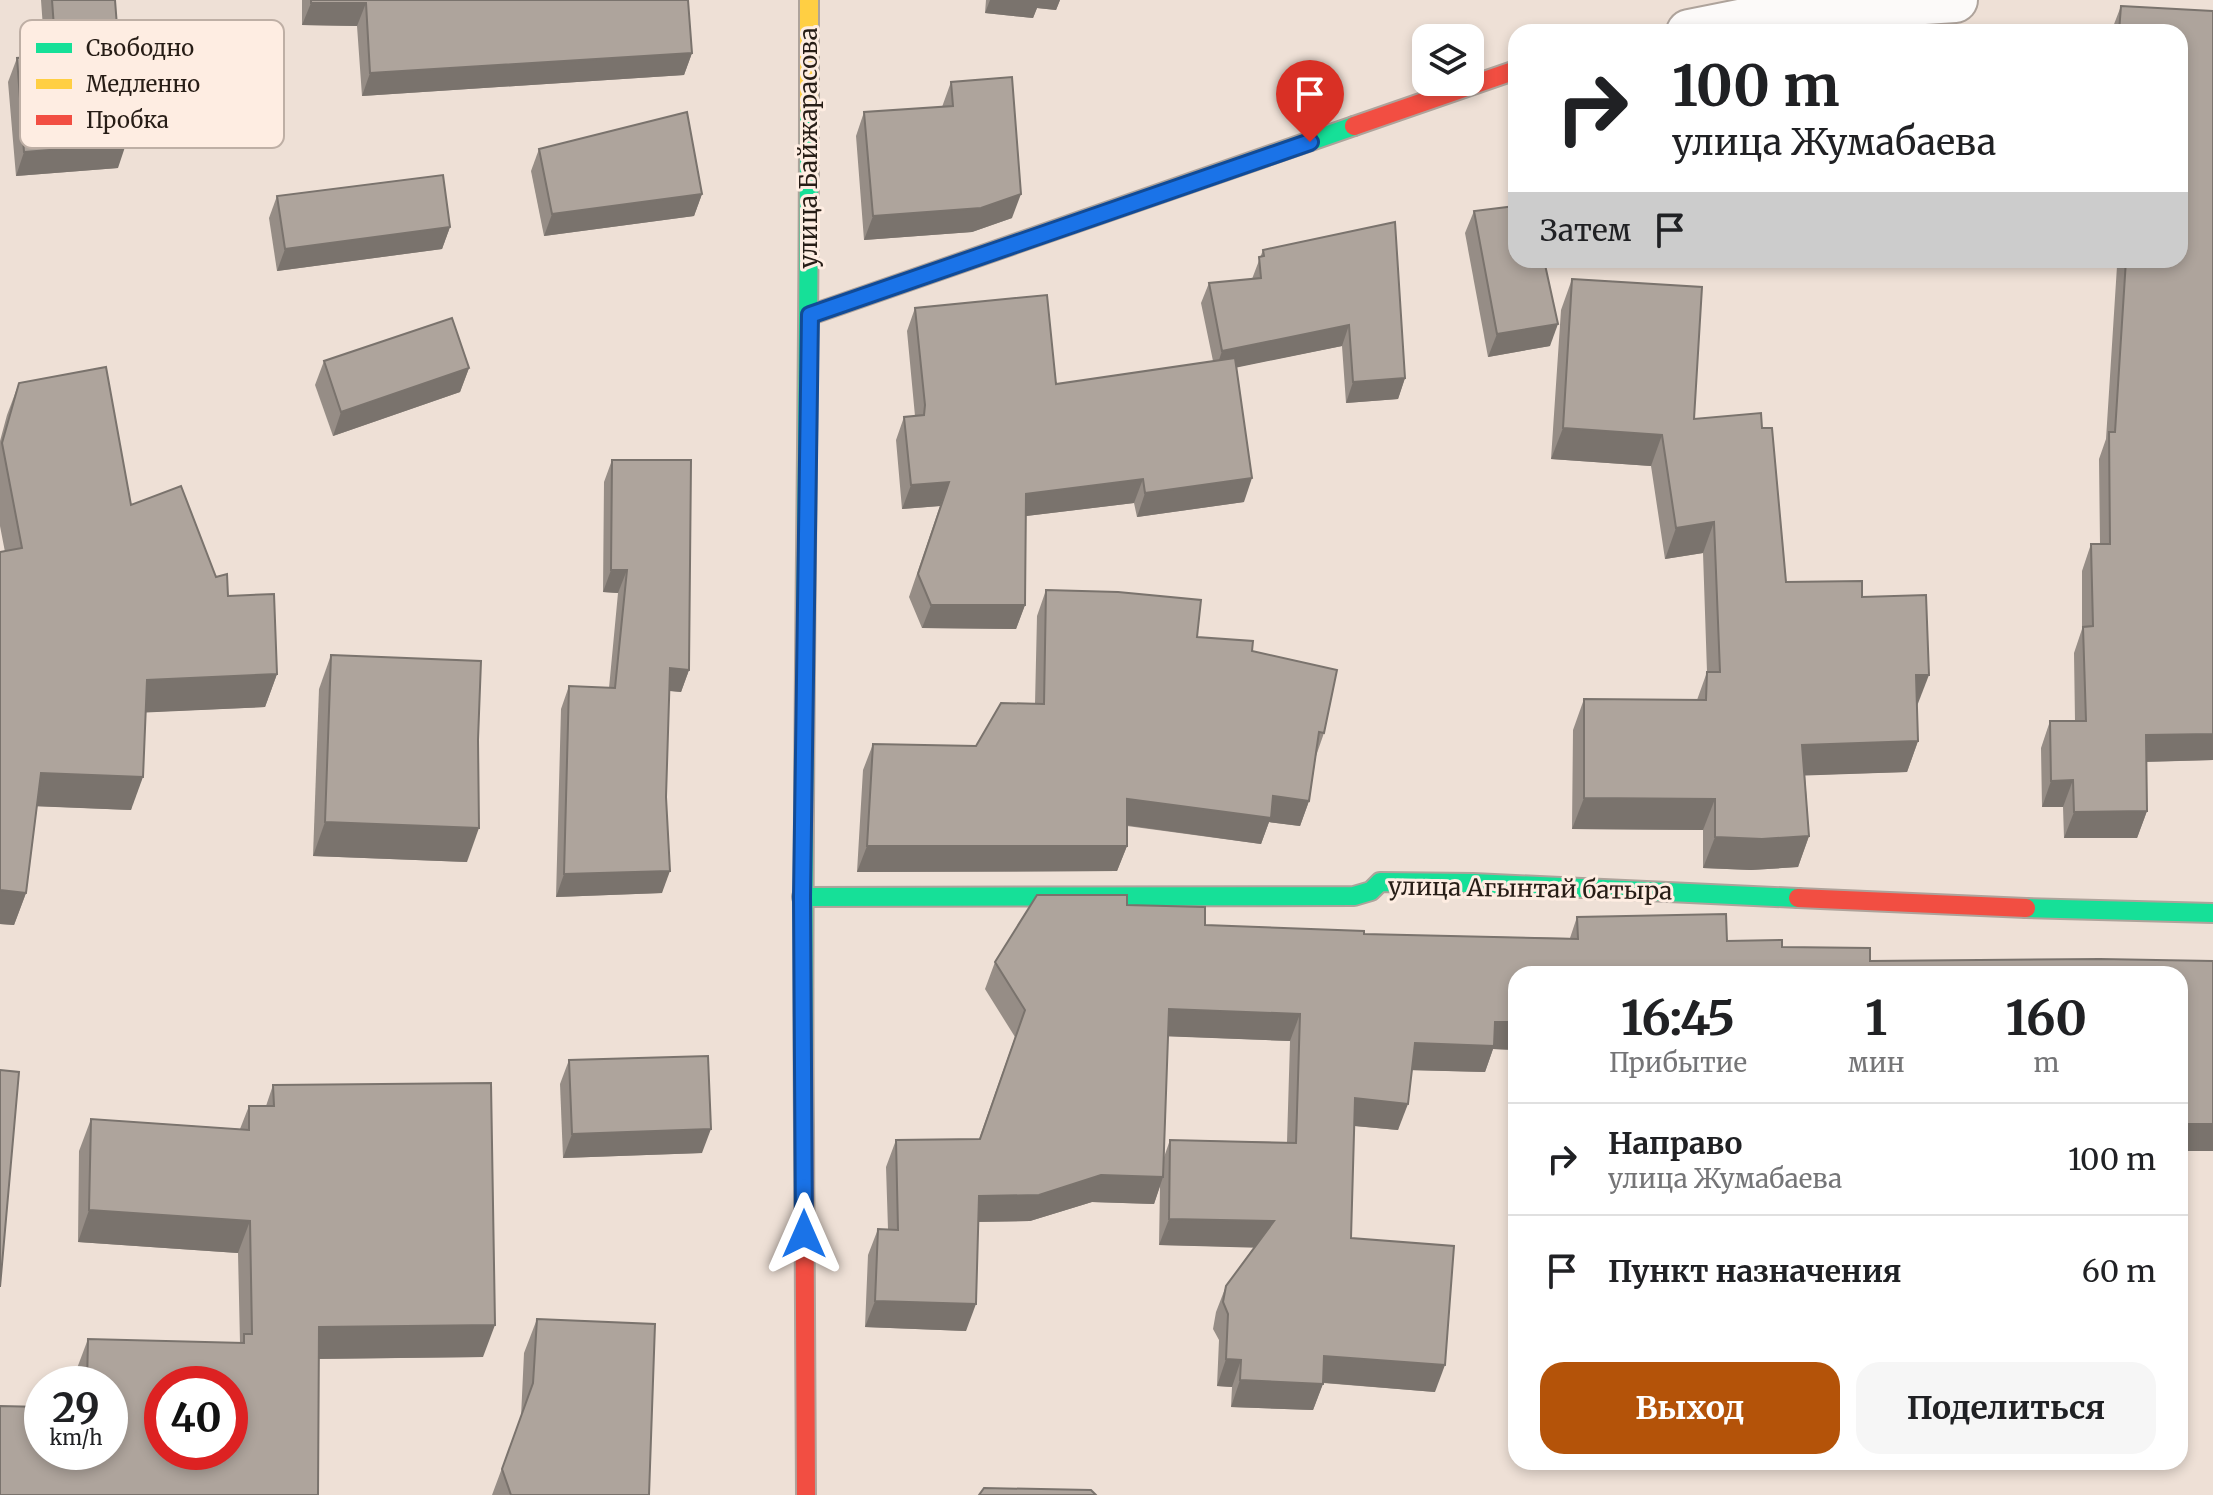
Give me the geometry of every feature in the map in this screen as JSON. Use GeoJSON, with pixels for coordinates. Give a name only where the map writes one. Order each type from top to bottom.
{"type":"FeatureCollection","features":[{"type":"Feature","properties":{"kind":"street","name":"улица Байжарасова"},"geometry":{"type":"LineString","coordinates":[[806,1495],[802,897],[810,315],[809,0]]}},
{"type":"Feature","properties":{"kind":"street"},"geometry":{"type":"LineString","coordinates":[[1729,24],[1800,10],[1955,0]]}},
{"type":"Feature","properties":{"kind":"street"},"geometry":{"type":"LineString","coordinates":[[810,315],[1508,73]]}},
{"type":"Feature","properties":{"kind":"street","name":"улица Агынтай батыра"},"geometry":{"type":"LineString","coordinates":[[802,897],[1354,896],[1371,891],[1380,882],[1395,882],[2213,913]]}},
{"type":"Feature","properties":{"kind":"building"},"geometry":{"type":"Polygon","coordinates":[[[52,0],[115,0],[117,20],[53,20],[52,0]]]}},
{"type":"Feature","properties":{"kind":"building"},"geometry":{"type":"Polygon","coordinates":[[[311,0],[688,0],[692,53],[370,73],[366,3],[311,3],[311,0]]]}},
{"type":"Feature","properties":{"kind":"building"},"geometry":{"type":"Polygon","coordinates":[[[2121,6],[2213,11],[2213,734],[2146,735],[2147,811],[2074,812],[2073,780],[2051,781],[2050,721],[2086,721],[2083,627],[2093,626],[2091,544],[2110,544],[2109,432],[2115,432],[2125,268],[2188,268],[2188,24],[2120,24],[2121,6]]]}},
{"type":"Feature","properties":{"kind":"building"},"geometry":{"type":"Polygon","coordinates":[[[17,58],[20,58],[20,98],[17,58]]]}},
{"type":"Feature","properties":{"kind":"building"},"geometry":{"type":"Polygon","coordinates":[[[1012,77],[1021,194],[981,208],[873,216],[864,112],[953,106],[951,82],[1012,77]]]}},
{"type":"Feature","properties":{"kind":"building"},"geometry":{"type":"Polygon","coordinates":[[[687,112],[702,194],[552,214],[539,149],[687,112]]]}},
{"type":"Feature","properties":{"kind":"building"},"geometry":{"type":"Polygon","coordinates":[[[24,148],[75,148],[24,152],[24,148]]]}},
{"type":"Feature","properties":{"kind":"building"},"geometry":{"type":"Polygon","coordinates":[[[443,175],[450,227],[285,249],[277,196],[443,175]]]}},
{"type":"Feature","properties":{"kind":"building"},"geometry":{"type":"Polygon","coordinates":[[[1508,207],[1508,268],[1546,268],[1558,324],[1497,334],[1474,211],[1508,207]]]}},
{"type":"Feature","properties":{"kind":"building"},"geometry":{"type":"Polygon","coordinates":[[[1395,222],[1405,378],[1353,382],[1349,325],[1222,351],[1209,283],[1261,278],[1259,257],[1264,256],[1263,250],[1395,222]]]}},
{"type":"Feature","properties":{"kind":"building"},"geometry":{"type":"Polygon","coordinates":[[[1572,279],[1702,287],[1694,419],[1761,413],[1762,428],[1772,428],[1786,582],[1862,581],[1862,597],[1926,595],[1929,675],[1916,675],[1918,741],[1802,745],[1809,836],[1762,839],[1715,837],[1715,799],[1584,798],[1584,699],[1706,700],[1707,672],[1720,672],[1714,522],[1676,528],[1662,435],[1563,428],[1572,279]]]}},
{"type":"Feature","properties":{"kind":"building"},"geometry":{"type":"Polygon","coordinates":[[[1047,295],[1056,384],[1235,358],[1252,478],[1145,493],[1143,479],[1026,494],[1025,605],[931,605],[918,574],[949,482],[911,485],[904,417],[924,415],[925,405],[915,308],[1047,295]]]}},
{"type":"Feature","properties":{"kind":"building"},"geometry":{"type":"Polygon","coordinates":[[[452,318],[469,368],[341,412],[324,361],[452,318]]]}},
{"type":"Feature","properties":{"kind":"building"},"geometry":{"type":"Polygon","coordinates":[[[106,367],[131,505],[181,486],[216,577],[227,574],[228,596],[274,594],[277,674],[147,680],[143,777],[41,773],[26,893],[0,890],[0,552],[22,548],[2,443],[19,383],[106,367]]]}},
{"type":"Feature","properties":{"kind":"building"},"geometry":{"type":"Polygon","coordinates":[[[612,460],[691,460],[689,670],[670,668],[666,797],[670,871],[564,874],[569,686],[615,688],[627,570],[611,570],[612,460]]]}},
{"type":"Feature","properties":{"kind":"building"},"geometry":{"type":"Polygon","coordinates":[[[1046,590],[1118,592],[1201,600],[1197,637],[1253,641],[1252,651],[1337,670],[1324,733],[1319,732],[1309,801],[1273,796],[1271,818],[1127,799],[1127,846],[867,846],[873,744],[976,746],[1001,703],[1044,704],[1046,590]]]}},
{"type":"Feature","properties":{"kind":"building"},"geometry":{"type":"Polygon","coordinates":[[[331,655],[481,661],[479,828],[325,822],[331,655]]]}},
{"type":"Feature","properties":{"kind":"building"},"geometry":{"type":"Polygon","coordinates":[[[1037,895],[1127,895],[1127,905],[1205,907],[1205,925],[1364,931],[1364,934],[1578,939],[1577,917],[1726,914],[1727,941],[1782,940],[1782,947],[1870,948],[1870,961],[2213,961],[2213,1124],[2188,1124],[2188,966],[1508,966],[1508,1022],[1495,1022],[1494,1046],[1415,1043],[1408,1104],[1355,1098],[1351,1238],[1454,1246],[1445,1365],[1324,1356],[1323,1384],[1240,1380],[1241,1360],[1226,1359],[1228,1314],[1223,1302],[1226,1286],[1274,1221],[1169,1219],[1170,1140],[1296,1143],[1300,1014],[1169,1009],[1163,1177],[1101,1175],[1039,1195],[979,1196],[976,1304],[875,1301],[878,1229],[898,1230],[896,1140],[980,1139],[1025,1010],[995,962],[1037,895]]]}},
{"type":"Feature","properties":{"kind":"building"},"geometry":{"type":"Polygon","coordinates":[[[708,1056],[711,1129],[572,1134],[569,1060],[708,1056]]]}},
{"type":"Feature","properties":{"kind":"building"},"geometry":{"type":"Polygon","coordinates":[[[0,1070],[19,1072],[0,1287],[0,1070]]]}},
{"type":"Feature","properties":{"kind":"building"},"geometry":{"type":"Polygon","coordinates":[[[491,1083],[495,1325],[319,1327],[318,1495],[0,1495],[0,1406],[24,1407],[24,1470],[128,1470],[128,1366],[87,1366],[88,1339],[244,1343],[244,1334],[252,1334],[250,1221],[89,1210],[91,1119],[249,1130],[249,1106],[274,1106],[273,1085],[491,1083]]]}},
{"type":"Feature","properties":{"kind":"building"},"geometry":{"type":"Polygon","coordinates":[[[537,1319],[655,1324],[649,1495],[511,1495],[502,1469],[533,1383],[537,1319]]]}},
{"type":"Feature","properties":{"kind":"building"},"geometry":{"type":"Polygon","coordinates":[[[984,1488],[1091,1490],[1096,1495],[979,1495],[984,1488]]]}},
{"type":"Feature","properties":{"kind":"traffic: fast"},"geometry":{"type":"LineString","coordinates":[[804,1128],[809,108]]}},
{"type":"Feature","properties":{"kind":"traffic: fast"},"geometry":{"type":"LineString","coordinates":[[810,315],[1354,126]]}},
{"type":"Feature","properties":{"kind":"traffic: fast"},"geometry":{"type":"LineString","coordinates":[[802,897],[1354,896],[1371,891],[1380,882],[1473,883],[1798,898]]}},
{"type":"Feature","properties":{"kind":"traffic: fast"},"geometry":{"type":"LineString","coordinates":[[2026,908],[2213,913]]}},
{"type":"Feature","properties":{"kind":"traffic: slow"},"geometry":{"type":"LineString","coordinates":[[809,0],[809,108]]}},
{"type":"Feature","properties":{"kind":"traffic: jam"},"geometry":{"type":"LineString","coordinates":[[1354,126],[1508,73]]}},
{"type":"Feature","properties":{"kind":"traffic: jam"},"geometry":{"type":"LineString","coordinates":[[1798,898],[2026,908]]}},
{"type":"Feature","properties":{"kind":"traffic: jam"},"geometry":{"type":"LineString","coordinates":[[804,1128],[806,1495]]}},
{"type":"Feature","properties":{"kind":"route"},"geometry":{"type":"LineString","coordinates":[[804,1234],[802,897],[810,315],[1310,142]]}}]}
